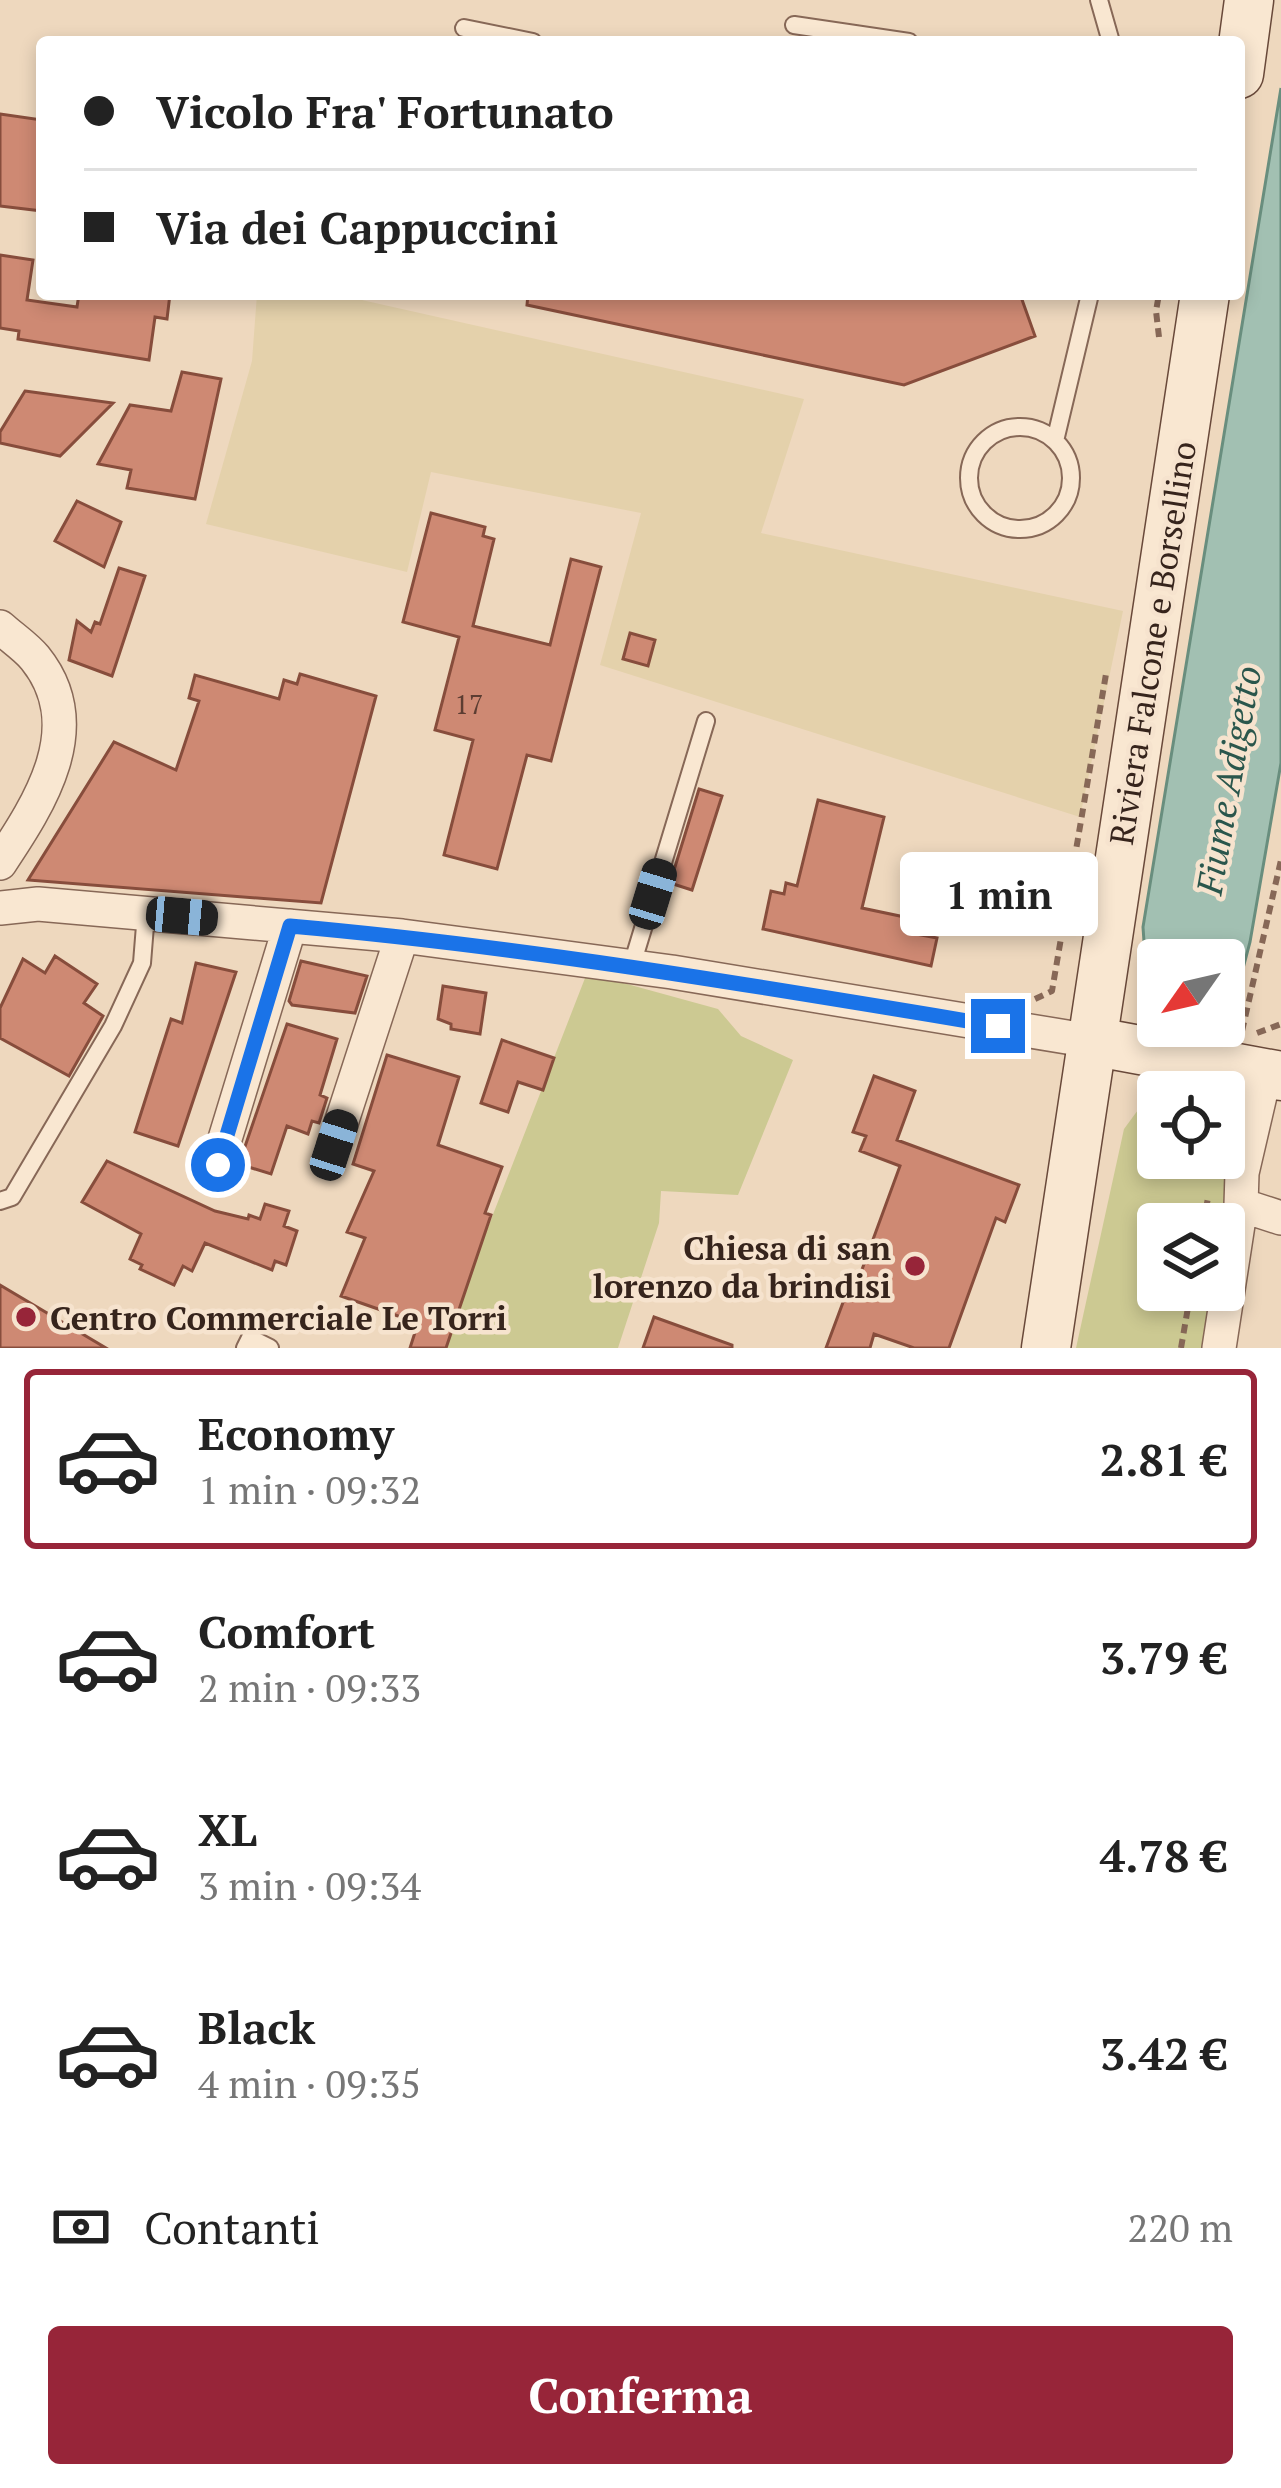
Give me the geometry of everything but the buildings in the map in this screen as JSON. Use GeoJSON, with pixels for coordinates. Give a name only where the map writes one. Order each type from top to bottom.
{"type":"FeatureCollection","features":[{"type":"Feature","properties":{"kind":"main road","name":"Riviera Falcone e Borsellino"},"geometry":{"type":"LineString","coordinates":[[1046,1348],[1204,300]]}},
{"type":"Feature","properties":{"kind":"main road"},"geometry":{"type":"LineString","coordinates":[[1101,974],[1125,1014],[1183,1060]]}},
{"type":"Feature","properties":{"kind":"main road"},"geometry":{"type":"LineString","coordinates":[[1091,1041],[1183,1060],[1259,1063]]}},
{"type":"Feature","properties":{"kind":"main road"},"geometry":{"type":"LineString","coordinates":[[1078,1122],[1115,1088],[1183,1060]]}},
{"type":"Feature","properties":{"kind":"street"},"geometry":{"type":"LineString","coordinates":[[0,627],[34,657],[56,691],[61,731],[55,766],[0,862]]}},
{"type":"Feature","properties":{"kind":"street"},"geometry":{"type":"LineString","coordinates":[[0,908],[38,904],[402,936],[1091,1041]]}},
{"type":"Feature","properties":{"kind":"street"},"geometry":{"type":"LineString","coordinates":[[218,1165],[290,926]]}},
{"type":"Feature","properties":{"kind":"street"},"geometry":{"type":"LineString","coordinates":[[334,1145],[402,936]]}},
{"type":"Feature","properties":{"kind":"street"},"geometry":{"type":"LineString","coordinates":[[1241,1203],[1241,1173],[1259,1063]]}},
{"type":"Feature","properties":{"kind":"street"},"geometry":{"type":"LineString","coordinates":[[1245,1205],[1281,1218]]}},
{"type":"Feature","properties":{"kind":"street"},"geometry":{"type":"LineString","coordinates":[[1219,1348],[1225,1311]]}},
{"type":"Feature","properties":{"kind":"lane"},"geometry":{"type":"LineString","coordinates":[[1099,0],[1110,36]]}},
{"type":"Feature","properties":{"kind":"lane"},"geometry":{"type":"LineString","coordinates":[[794,25],[868,36]]}},
{"type":"Feature","properties":{"kind":"lane"},"geometry":{"type":"LineString","coordinates":[[464,28],[503,36]]}},
{"type":"Feature","properties":{"kind":"lane"},"geometry":{"type":"LineString","coordinates":[[1055,441],[1089,300]]}},
{"type":"Feature","properties":{"kind":"lane"},"geometry":{"type":"LineString","coordinates":[[1011,427],[1042,431],[1055,441],[1065,454],[1071,485],[1057,514],[1029,529],[1013,529],[984,515],[969,487],[969,470],[983,442],[1011,427]]}},
{"type":"Feature","properties":{"kind":"lane"},"geometry":{"type":"LineString","coordinates":[[631,968],[706,721]]}},
{"type":"Feature","properties":{"kind":"lane"},"geometry":{"type":"LineString","coordinates":[[0,1201],[12,1197],[113,1026],[142,963],[146,913]]}},
{"type":"Feature","properties":{"kind":"lane"},"geometry":{"type":"LineString","coordinates":[[244,1348],[250,1338],[270,1348]]}},
{"type":"Feature","properties":{"kind":"path"},"geometry":{"type":"LineString","coordinates":[[1158,300],[1156,329],[1163,349]]}},
{"type":"Feature","properties":{"kind":"path"},"geometry":{"type":"LineString","coordinates":[[1014,996],[1037,999],[1052,991],[1106,673]]}},
{"type":"Feature","properties":{"kind":"path"},"geometry":{"type":"LineString","coordinates":[[1259,1063],[1248,998],[1281,860]]}},
{"type":"Feature","properties":{"kind":"path"},"geometry":{"type":"LineString","coordinates":[[1259,1063],[1281,1024]]}},
{"type":"Feature","properties":{"kind":"path"},"geometry":{"type":"LineString","coordinates":[[1181,1348],[1187,1311]]}},
{"type":"Feature","properties":{"kind":"shaded area"},"geometry":{"type":"Polygon","coordinates":[[[257,300],[362,300],[804,399],[761,533],[1123,611],[1080,817],[600,665],[641,513],[431,472],[407,572],[206,524],[252,361],[257,300]]]}},
{"type":"Feature","properties":{"kind":"shaded area"},"geometry":{"type":"Polygon","coordinates":[[[587,973],[718,1009],[741,1036],[793,1060],[738,1195],[661,1191],[659,1223],[618,1348],[441,1348],[587,973]]]}},
{"type":"Feature","properties":{"kind":"shaded area"},"geometry":{"type":"Polygon","coordinates":[[[1137,1111],[1137,1179],[1233,1179],[1228,1203],[1137,1203],[1137,1311],[1212,1311],[1206,1348],[1076,1348],[1124,1129],[1137,1111]]]}},
{"type":"Feature","properties":{"kind":"water","name":"Fiume Adigetto"},"geometry":{"type":"Polygon","coordinates":[[[1281,88],[1281,763],[1245,961],[1245,939],[1144,939],[1281,88]]]}},
{"type":"Feature","properties":{"kind":"place","name":"Chiesa di san lorenzo da brindisi"},"geometry":{"type":"Point","coordinates":[915,1266]}},
{"type":"Feature","properties":{"kind":"place","name":"Centro Commerciale Le Torri"},"geometry":{"type":"Point","coordinates":[26,1317]}},
{"type":"Feature","properties":{"kind":"route"},"geometry":{"type":"LineString","coordinates":[[218,1165],[290,926],[672,972],[998,1026]]}}]}
